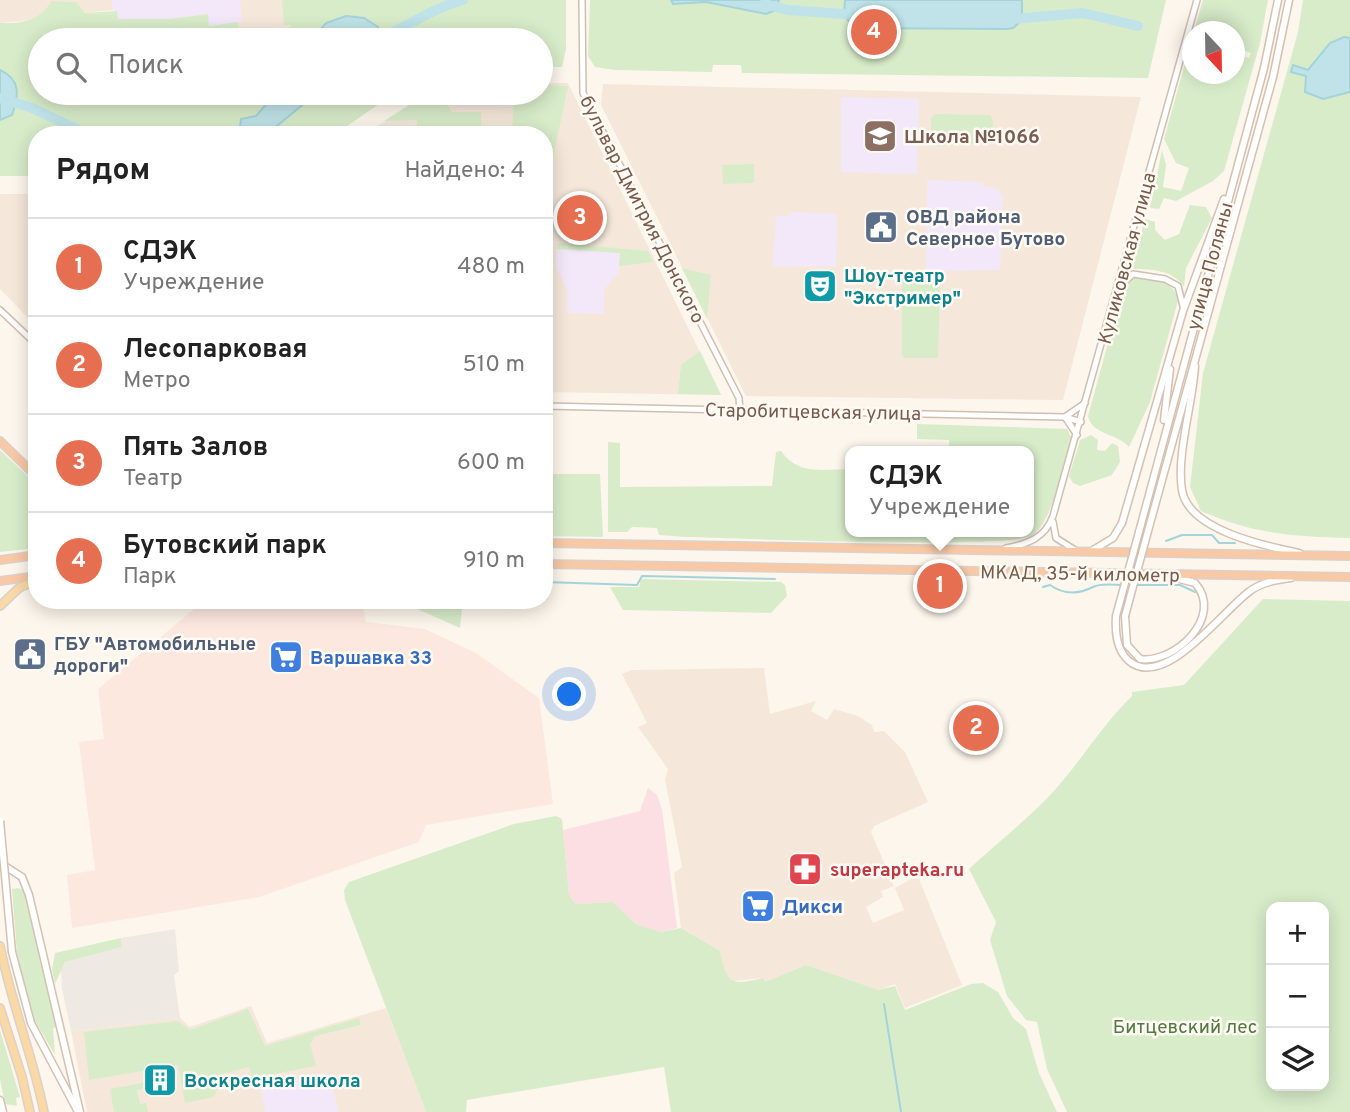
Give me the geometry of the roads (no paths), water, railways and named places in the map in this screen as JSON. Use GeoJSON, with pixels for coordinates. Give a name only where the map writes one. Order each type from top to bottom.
{"type":"FeatureCollection","features":[{"type":"Feature","properties":{"kind":"highway"},"geometry":{"type":"LineString","coordinates":[[0,441],[28,468]]}},
{"type":"Feature","properties":{"kind":"highway","name":"МКАД, 35-й километр"},"geometry":{"type":"LineString","coordinates":[[553,543],[1350,556]]}},
{"type":"Feature","properties":{"kind":"highway"},"geometry":{"type":"LineString","coordinates":[[0,560],[28,556]]}},
{"type":"Feature","properties":{"kind":"highway","name":"МКАД, 35-й километр"},"geometry":{"type":"LineString","coordinates":[[553,564],[1350,577]]}},
{"type":"Feature","properties":{"kind":"highway"},"geometry":{"type":"LineString","coordinates":[[0,581],[28,579]]}},
{"type":"Feature","properties":{"kind":"main road","name":"улица Поляны"},"geometry":{"type":"LineString","coordinates":[[1279,0],[1264,68],[1116,616],[1116,636],[1123,654],[1137,665],[1157,667],[1176,659],[1256,587],[1288,578],[1315,577]]}},
{"type":"Feature","properties":{"kind":"main road","name":"улица Поляны"},"geometry":{"type":"LineString","coordinates":[[1159,574],[1195,583],[1206,599],[1206,612],[1191,635],[1159,659],[1140,659],[1127,645],[1125,616],[1273,77],[1289,0]]}},
{"type":"Feature","properties":{"kind":"main road"},"geometry":{"type":"LineString","coordinates":[[1084,552],[1105,545],[1122,523],[1201,255],[1234,173]]}},
{"type":"Feature","properties":{"kind":"main road"},"geometry":{"type":"LineString","coordinates":[[1161,443],[1172,349]]}},
{"type":"Feature","properties":{"kind":"main road"},"geometry":{"type":"LineString","coordinates":[[1196,350],[1181,482],[1187,504],[1198,517],[1213,526],[1283,550],[1325,556]]}},
{"type":"Feature","properties":{"kind":"main road"},"geometry":{"type":"LineString","coordinates":[[0,606],[19,587],[28,582]]}},
{"type":"Feature","properties":{"kind":"main road"},"geometry":{"type":"LineString","coordinates":[[0,821],[12,953],[31,1023],[79,1112]]}},
{"type":"Feature","properties":{"kind":"main road"},"geometry":{"type":"LineString","coordinates":[[0,863],[22,877],[29,895],[79,1112]]}},
{"type":"Feature","properties":{"kind":"main road"},"geometry":{"type":"LineString","coordinates":[[0,946],[10,996],[36,1073],[44,1112]]}},
{"type":"Feature","properties":{"kind":"main road"},"geometry":{"type":"LineString","coordinates":[[0,1008],[30,1112]]}},
{"type":"Feature","properties":{"kind":"main road"},"geometry":{"type":"LineString","coordinates":[[0,1100],[3,1112]]}},
{"type":"Feature","properties":{"kind":"street","name":"бульвар Дмитрия Донского"},"geometry":{"type":"LineString","coordinates":[[582,0],[583,93],[739,398],[740,410]]}},
{"type":"Feature","properties":{"kind":"street","name":"Куликовская улица"},"geometry":{"type":"LineString","coordinates":[[1053,516],[1197,0]]}},
{"type":"Feature","properties":{"kind":"street"},"geometry":{"type":"LineString","coordinates":[[1118,290],[1133,274],[1164,279],[1181,291],[1183,312]]}},
{"type":"Feature","properties":{"kind":"street"},"geometry":{"type":"LineString","coordinates":[[0,310],[28,336]]}},
{"type":"Feature","properties":{"kind":"street"},"geometry":{"type":"LineString","coordinates":[[1077,436],[1065,417],[1078,411],[1087,401]]}},
{"type":"Feature","properties":{"kind":"street","name":"Старобитцевская улица"},"geometry":{"type":"LineString","coordinates":[[553,406],[1065,417],[1081,422]]}},
{"type":"Feature","properties":{"kind":"street"},"geometry":{"type":"LineString","coordinates":[[1053,516],[1056,538],[1070,549],[1084,552]]}},
{"type":"Feature","properties":{"kind":"street"},"geometry":{"type":"LineString","coordinates":[[978,550],[1028,543],[1045,532],[1053,516]]}},
{"type":"Feature","properties":{"kind":"water"},"geometry":{"type":"Polygon","coordinates":[[[671,0],[779,0],[776,10],[766,14],[706,2],[673,4],[671,0]]]}},
{"type":"Feature","properties":{"kind":"water"},"geometry":{"type":"Polygon","coordinates":[[[845,0],[1022,0],[1022,20],[1013,28],[1007,29],[854,28],[844,15],[845,0]]]}},
{"type":"Feature","properties":{"kind":"water"},"geometry":{"type":"Polygon","coordinates":[[[346,16],[364,18],[378,28],[322,28],[326,23],[346,16]]]}},
{"type":"Feature","properties":{"kind":"water"},"geometry":{"type":"Polygon","coordinates":[[[1344,37],[1350,38],[1350,92],[1323,99],[1305,92],[1306,76],[1291,72],[1293,65],[1308,70],[1330,43],[1344,37]]]}},
{"type":"Feature","properties":{"kind":"water"},"geometry":{"type":"Polygon","coordinates":[[[0,70],[12,78],[17,95],[12,115],[0,120],[0,70]]]}},
{"type":"Feature","properties":{"kind":"water"},"geometry":{"type":"Polygon","coordinates":[[[266,105],[302,105],[277,126],[240,126],[241,119],[256,116],[266,105]]]}},
{"type":"Feature","properties":{"kind":"waterway"},"geometry":{"type":"LineString","coordinates":[[401,28],[463,0]]}},
{"type":"Feature","properties":{"kind":"waterway"},"geometry":{"type":"LineString","coordinates":[[764,4],[788,10],[857,15]]}},
{"type":"Feature","properties":{"kind":"waterway"},"geometry":{"type":"LineString","coordinates":[[1012,19],[1083,13],[1138,26]]}},
{"type":"Feature","properties":{"kind":"waterway"},"geometry":{"type":"LineString","coordinates":[[0,98],[32,108],[70,126]]}},
{"type":"Feature","properties":{"kind":"waterway"},"geometry":{"type":"LineString","coordinates":[[1166,541],[1182,535],[1212,535],[1219,543],[1235,543]]}},
{"type":"Feature","properties":{"kind":"waterway"},"geometry":{"type":"LineString","coordinates":[[553,582],[637,585],[642,576],[775,579]]}},
{"type":"Feature","properties":{"kind":"waterway"},"geometry":{"type":"LineString","coordinates":[[1043,587],[1050,585],[1061,591],[1072,592],[1100,585],[1122,585]]}},
{"type":"Feature","properties":{"kind":"waterway"},"geometry":{"type":"LineString","coordinates":[[1128,585],[1180,585],[1195,592]]}},
{"type":"Feature","properties":{"kind":"waterway"},"geometry":{"type":"LineString","coordinates":[[884,1004],[901,1112]]}},
{"type":"Feature","properties":{"kind":"place","name":"Бутовский парк"},"geometry":{"type":"Point","coordinates":[874,32]}},
{"type":"Feature","properties":{"kind":"place","name":"Школа №1066"},"geometry":{"type":"Point","coordinates":[880,136]}},
{"type":"Feature","properties":{"kind":"place","name":"Пять Залов"},"geometry":{"type":"Point","coordinates":[580,218]}},
{"type":"Feature","properties":{"kind":"place","name":"ОВД района Северное Бутово"},"geometry":{"type":"Point","coordinates":[881,227]}},
{"type":"Feature","properties":{"kind":"place","name":"Шоу-театр \"Экстример\""},"geometry":{"type":"Point","coordinates":[820,286]}},
{"type":"Feature","properties":{"kind":"place","name":"СДЭК"},"geometry":{"type":"Point","coordinates":[940,586]}},
{"type":"Feature","properties":{"kind":"place","name":"ГБУ \"Автомобильные дороги\""},"geometry":{"type":"Point","coordinates":[30,654]}},
{"type":"Feature","properties":{"kind":"place","name":"Варшавка 33"},"geometry":{"type":"Point","coordinates":[286,657]}},
{"type":"Feature","properties":{"kind":"place","name":"Лесопарковая"},"geometry":{"type":"Point","coordinates":[976,728]}},
{"type":"Feature","properties":{"kind":"place","name":"superapteka.ru"},"geometry":{"type":"Point","coordinates":[805,869]}},
{"type":"Feature","properties":{"kind":"place","name":"Дикси"},"geometry":{"type":"Point","coordinates":[758,906]}},
{"type":"Feature","properties":{"kind":"place","name":"Воскресная школа"},"geometry":{"type":"Point","coordinates":[160,1080]}},
{"type":"Feature","properties":{"kind":"park label","name":"Битцевский лес"},"geometry":{"type":"Point","coordinates":[1185,1026]}}]}
